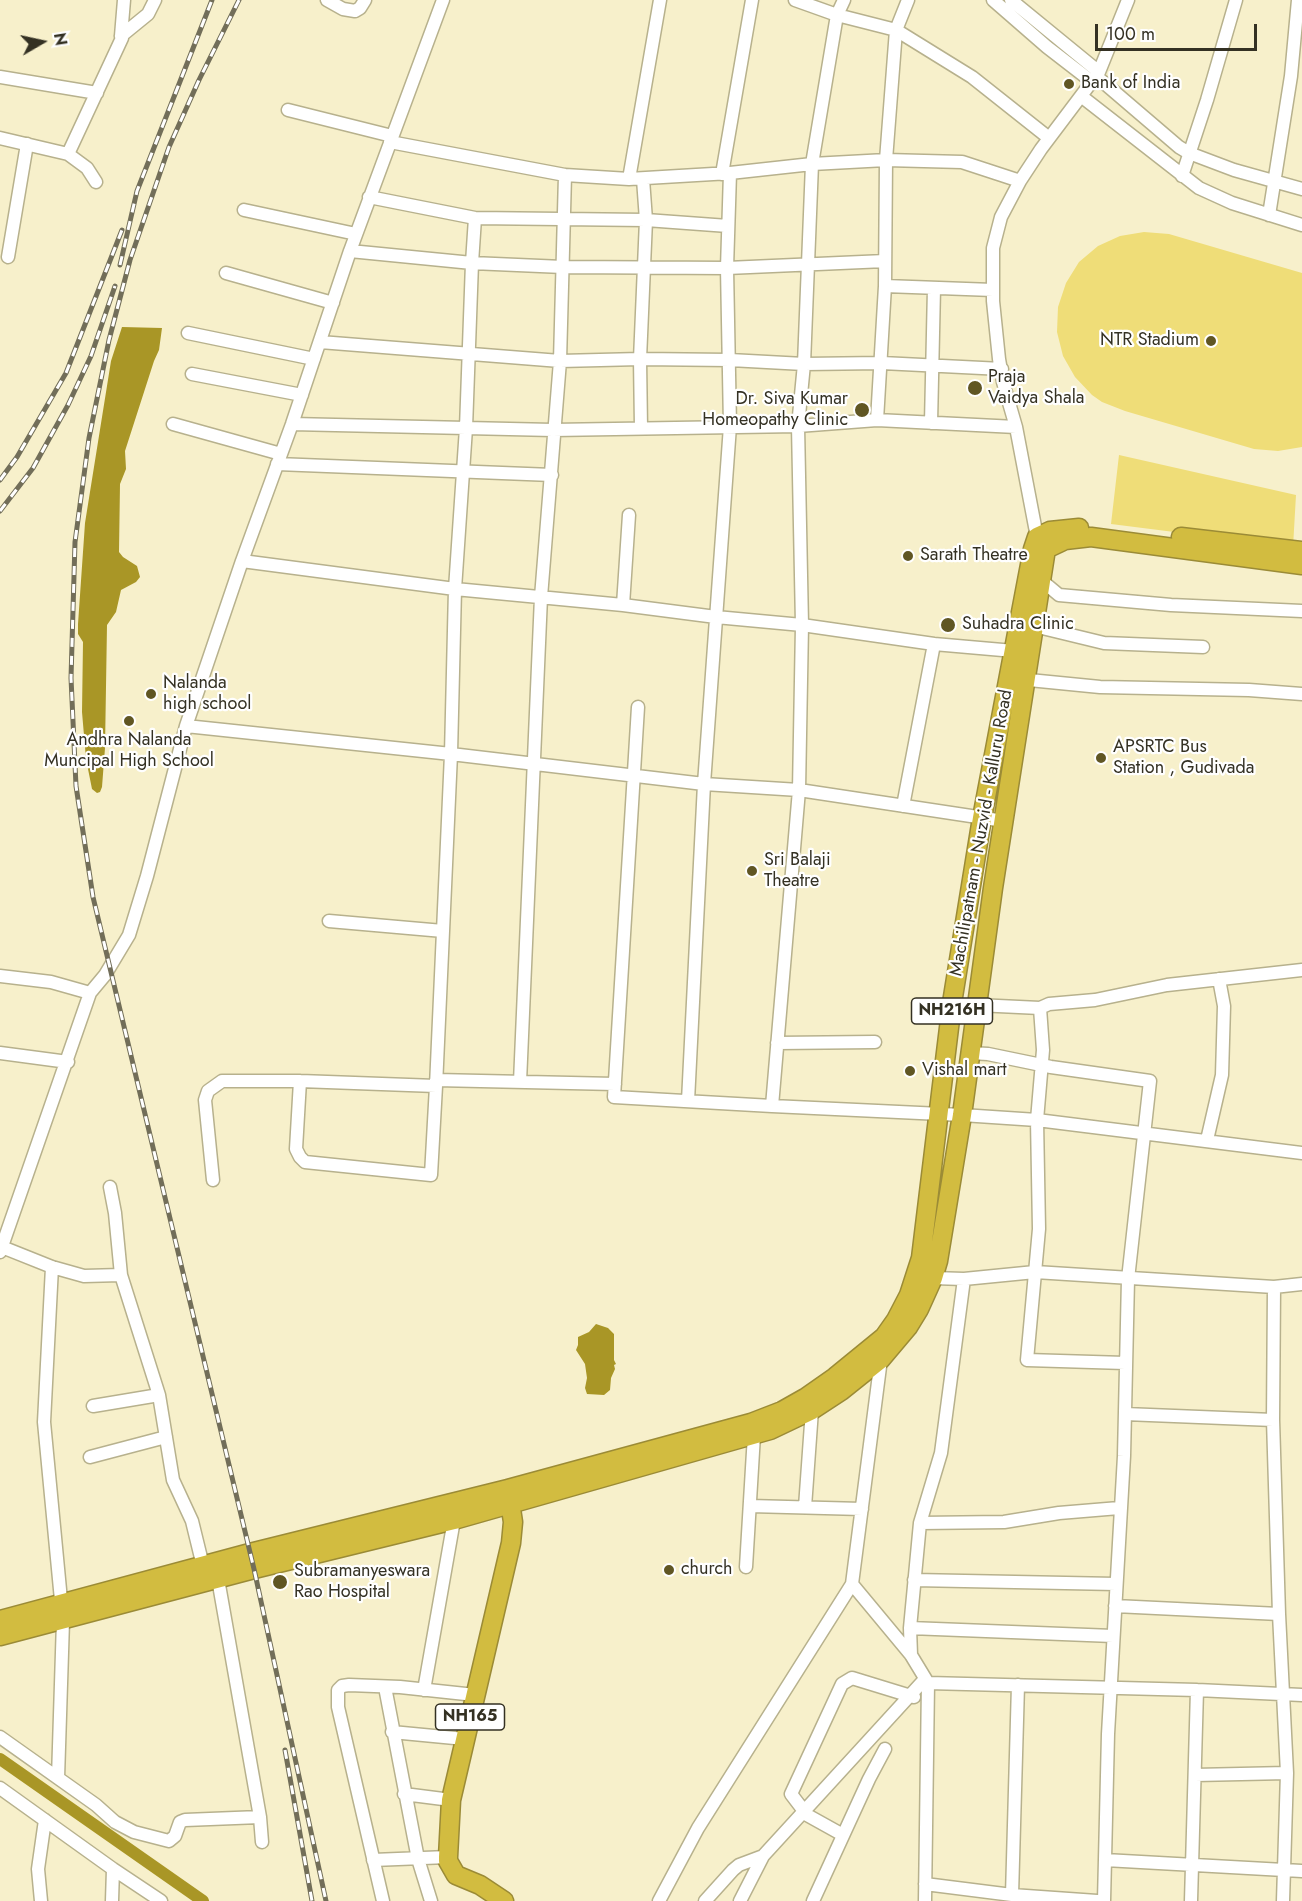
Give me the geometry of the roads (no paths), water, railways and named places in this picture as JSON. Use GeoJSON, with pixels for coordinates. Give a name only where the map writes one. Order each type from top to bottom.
{"type":"FeatureCollection","features":[{"type":"Feature","properties":{"kind":"highway"},"geometry":{"type":"LineString","coordinates":[[1038,537],[1050,531],[1099,528],[1302,551]]}},
{"type":"Feature","properties":{"kind":"highway","name":"Machilipatnam - Nuzvid - Kalluru Road"},"geometry":{"type":"LineString","coordinates":[[509,1497],[751,1423],[790,1407],[835,1377],[884,1337],[925,1276],[938,1261],[962,1115],[1004,821],[1017,679],[1014,651],[1024,586],[1038,537]]}},
{"type":"Feature","properties":{"kind":"highway","name":"Machilipatnam - Nuzvid - Kalluru Road"},"geometry":{"type":"LineString","coordinates":[[509,1497],[770,1430],[812,1410],[841,1391],[881,1359],[908,1327],[925,1276],[921,1258],[952,1003],[981,818],[1017,679],[1034,626],[1046,549],[1065,540],[1091,537],[1302,565]]}},
{"type":"Feature","properties":{"kind":"highway"},"geometry":{"type":"LineString","coordinates":[[0,1620],[62,1612],[218,1579],[454,1520],[509,1497]]}},
{"type":"Feature","properties":{"kind":"highway"},"geometry":{"type":"LineString","coordinates":[[0,1636],[62,1612],[203,1566],[509,1497]]}},
{"type":"Feature","properties":{"kind":"highway","name":"NH165"},"geometry":{"type":"LineString","coordinates":[[448,1857],[451,1800],[511,1543],[509,1497]]}},
{"type":"Feature","properties":{"kind":"highway"},"geometry":{"type":"LineString","coordinates":[[448,1857],[448,1862],[456,1875],[482,1893],[504,1901]]}},
{"type":"Feature","properties":{"kind":"street"},"geometry":{"type":"LineString","coordinates":[[68,154],[122,38],[124,0]]}},
{"type":"Feature","properties":{"kind":"street"},"geometry":{"type":"LineString","coordinates":[[121,36],[148,14],[155,0]]}},
{"type":"Feature","properties":{"kind":"street"},"geometry":{"type":"LineString","coordinates":[[327,0],[343,9],[355,11],[365,0]]}},
{"type":"Feature","properties":{"kind":"street"},"geometry":{"type":"LineString","coordinates":[[121,1275],[84,1276],[1,1250],[90,993],[105,975],[129,935],[147,876],[186,726],[369,197],[443,0]]}},
{"type":"Feature","properties":{"kind":"street"},"geometry":{"type":"LineString","coordinates":[[629,179],[660,0]]}},
{"type":"Feature","properties":{"kind":"street"},"geometry":{"type":"LineString","coordinates":[[688,1101],[704,784],[730,426],[726,174],[752,0]]}},
{"type":"Feature","properties":{"kind":"street"},"geometry":{"type":"LineString","coordinates":[[795,0],[837,15],[896,30],[972,77],[1049,138]]}},
{"type":"Feature","properties":{"kind":"street"},"geometry":{"type":"LineString","coordinates":[[772,1106],[800,790],[802,625],[798,426],[804,364],[813,164],[837,15],[844,0]]}},
{"type":"Feature","properties":{"kind":"street"},"geometry":{"type":"LineString","coordinates":[[877,420],[885,286],[886,160],[896,30],[909,0]]}},
{"type":"Feature","properties":{"kind":"street"},"geometry":{"type":"LineString","coordinates":[[993,0],[1047,47],[1095,76]]}},
{"type":"Feature","properties":{"kind":"street"},"geometry":{"type":"LineString","coordinates":[[1011,0],[1024,5],[1095,76],[1179,147],[1234,170],[1302,189]]}},
{"type":"Feature","properties":{"kind":"street"},"geometry":{"type":"LineString","coordinates":[[1038,537],[1016,427],[1003,382],[996,339],[993,248],[1001,217],[1020,181],[1095,76],[1128,0]]}},
{"type":"Feature","properties":{"kind":"street"},"geometry":{"type":"LineString","coordinates":[[1182,176],[1208,100],[1236,0]]}},
{"type":"Feature","properties":{"kind":"street"},"geometry":{"type":"LineString","coordinates":[[1269,215],[1296,77],[1299,8]]}},
{"type":"Feature","properties":{"kind":"street"},"geometry":{"type":"LineString","coordinates":[[0,77],[97,93]]}},
{"type":"Feature","properties":{"kind":"street"},"geometry":{"type":"LineString","coordinates":[[1081,96],[1199,188],[1232,203],[1302,225]]}},
{"type":"Feature","properties":{"kind":"street"},"geometry":{"type":"LineString","coordinates":[[288,110],[391,139],[565,175],[643,179],[886,160],[962,162],[1020,181]]}},
{"type":"Feature","properties":{"kind":"street"},"geometry":{"type":"LineString","coordinates":[[0,138],[68,154],[87,168],[96,182]]}},
{"type":"Feature","properties":{"kind":"street"},"geometry":{"type":"LineString","coordinates":[[8,257],[27,144]]}},
{"type":"Feature","properties":{"kind":"street"},"geometry":{"type":"LineString","coordinates":[[520,1082],[541,597],[560,360],[565,175]]}},
{"type":"Feature","properties":{"kind":"street"},"geometry":{"type":"LineString","coordinates":[[641,428],[640,359],[646,220],[643,179]]}},
{"type":"Feature","properties":{"kind":"street"},"geometry":{"type":"LineString","coordinates":[[369,197],[475,218],[646,220],[728,226]]}},
{"type":"Feature","properties":{"kind":"street"},"geometry":{"type":"LineString","coordinates":[[244,210],[356,234]]}},
{"type":"Feature","properties":{"kind":"street"},"geometry":{"type":"LineString","coordinates":[[300,1081],[296,1149],[305,1162],[431,1175],[451,754],[455,589],[466,428],[475,218]]}},
{"type":"Feature","properties":{"kind":"street"},"geometry":{"type":"LineString","coordinates":[[350,251],[472,263],[562,267],[727,268],[885,261]]}},
{"type":"Feature","properties":{"kind":"street"},"geometry":{"type":"LineString","coordinates":[[226,273],[333,303]]}},
{"type":"Feature","properties":{"kind":"street"},"geometry":{"type":"LineString","coordinates":[[885,286],[993,290]]}},
{"type":"Feature","properties":{"kind":"street"},"geometry":{"type":"LineString","coordinates":[[931,423],[934,288]]}},
{"type":"Feature","properties":{"kind":"street"},"geometry":{"type":"LineString","coordinates":[[188,333],[314,359]]}},
{"type":"Feature","properties":{"kind":"street"},"geometry":{"type":"LineString","coordinates":[[320,342],[560,360],[882,363],[1002,369]]}},
{"type":"Feature","properties":{"kind":"street"},"geometry":{"type":"LineString","coordinates":[[192,374],[302,395]]}},
{"type":"Feature","properties":{"kind":"street"},"geometry":{"type":"LineString","coordinates":[[292,423],[553,430],[798,426],[877,420],[1016,427]]}},
{"type":"Feature","properties":{"kind":"street"},"geometry":{"type":"LineString","coordinates":[[173,424],[279,459],[462,472],[552,475]]}},
{"type":"Feature","properties":{"kind":"street"},"geometry":{"type":"LineString","coordinates":[[623,605],[629,514]]}},
{"type":"Feature","properties":{"kind":"street"},"geometry":{"type":"LineString","coordinates":[[242,561],[455,589],[623,605],[802,625],[934,644],[1014,651]]}},
{"type":"Feature","properties":{"kind":"street"},"geometry":{"type":"LineString","coordinates":[[1041,580],[1059,595],[1171,605],[1302,611]]}},
{"type":"Feature","properties":{"kind":"street"},"geometry":{"type":"LineString","coordinates":[[1034,626],[1104,643],[1203,647]]}},
{"type":"Feature","properties":{"kind":"street"},"geometry":{"type":"LineString","coordinates":[[903,806],[934,644]]}},
{"type":"Feature","properties":{"kind":"street"},"geometry":{"type":"LineString","coordinates":[[1017,679],[1100,687],[1250,690],[1302,694]]}},
{"type":"Feature","properties":{"kind":"street"},"geometry":{"type":"LineString","coordinates":[[638,707],[615,1096],[1037,1120],[1302,1153]]}},
{"type":"Feature","properties":{"kind":"street"},"geometry":{"type":"LineString","coordinates":[[186,726],[451,754],[633,777],[800,790],[1004,821]]}},
{"type":"Feature","properties":{"kind":"street"},"geometry":{"type":"LineString","coordinates":[[329,921],[443,931]]}},
{"type":"Feature","properties":{"kind":"street"},"geometry":{"type":"LineString","coordinates":[[977,1005],[1040,1008],[1049,1004],[1095,1000],[1167,985],[1302,970]]}},
{"type":"Feature","properties":{"kind":"street"},"geometry":{"type":"LineString","coordinates":[[0,976],[51,982],[90,993]]}},
{"type":"Feature","properties":{"kind":"street"},"geometry":{"type":"LineString","coordinates":[[1207,1140],[1222,1075],[1224,1006],[1219,979]]}},
{"type":"Feature","properties":{"kind":"street"},"geometry":{"type":"LineString","coordinates":[[1040,1008],[1043,1050],[1037,1120],[1039,1229],[1027,1360],[1125,1363]]}},
{"type":"Feature","properties":{"kind":"street"},"geometry":{"type":"LineString","coordinates":[[777,1043],[875,1042]]}},
{"type":"Feature","properties":{"kind":"street"},"geometry":{"type":"LineString","coordinates":[[0,1053],[68,1062]]}},
{"type":"Feature","properties":{"kind":"street"},"geometry":{"type":"LineString","coordinates":[[970,1053],[1150,1081],[1128,1280],[1125,1414],[1113,1636],[1104,1901]]}},
{"type":"Feature","properties":{"kind":"street"},"geometry":{"type":"LineString","coordinates":[[213,1180],[205,1100],[208,1091],[222,1081],[615,1084]]}},
{"type":"Feature","properties":{"kind":"street"},"geometry":{"type":"LineString","coordinates":[[110,1187],[121,1275],[159,1395],[173,1480],[192,1521],[203,1566]]}},
{"type":"Feature","properties":{"kind":"street"},"geometry":{"type":"LineString","coordinates":[[52,1267],[44,1422],[62,1612],[58,1778]]}},
{"type":"Feature","properties":{"kind":"street"},"geometry":{"type":"LineString","coordinates":[[925,1276],[964,1279],[1035,1272],[1128,1280],[1274,1287],[1302,1284]]}},
{"type":"Feature","properties":{"kind":"street"},"geometry":{"type":"LineString","coordinates":[[910,1655],[910,1628],[920,1523],[941,1453],[964,1279]]}},
{"type":"Feature","properties":{"kind":"street"},"geometry":{"type":"LineString","coordinates":[[1274,1287],[1273,1420],[1287,1773],[1283,1901]]}},
{"type":"Feature","properties":{"kind":"street"},"geometry":{"type":"LineString","coordinates":[[659,1901],[698,1828],[852,1584],[881,1359]]}},
{"type":"Feature","properties":{"kind":"street"},"geometry":{"type":"LineString","coordinates":[[93,1406],[159,1395]]}},
{"type":"Feature","properties":{"kind":"street"},"geometry":{"type":"LineString","coordinates":[[805,1508],[812,1410]]}},
{"type":"Feature","properties":{"kind":"street"},"geometry":{"type":"LineString","coordinates":[[1125,1414],[1273,1420]]}},
{"type":"Feature","properties":{"kind":"street"},"geometry":{"type":"LineString","coordinates":[[746,1567],[754,1435]]}},
{"type":"Feature","properties":{"kind":"street"},"geometry":{"type":"LineString","coordinates":[[90,1457],[166,1437]]}},
{"type":"Feature","properties":{"kind":"street"},"geometry":{"type":"LineString","coordinates":[[750,1506],[862,1509]]}},
{"type":"Feature","properties":{"kind":"street"},"geometry":{"type":"LineString","coordinates":[[920,1523],[1004,1522],[1059,1513],[1119,1508]]}},
{"type":"Feature","properties":{"kind":"street"},"geometry":{"type":"LineString","coordinates":[[424,1690],[454,1520]]}},
{"type":"Feature","properties":{"kind":"street"},"geometry":{"type":"LineString","coordinates":[[218,1579],[260,1817],[262,1842]]}},
{"type":"Feature","properties":{"kind":"street"},"geometry":{"type":"LineString","coordinates":[[914,1580],[1116,1584]]}},
{"type":"Feature","properties":{"kind":"street"},"geometry":{"type":"LineString","coordinates":[[852,1584],[910,1655],[926,1681],[925,1901]]}},
{"type":"Feature","properties":{"kind":"street"},"geometry":{"type":"LineString","coordinates":[[1115,1606],[1279,1614]]}},
{"type":"Feature","properties":{"kind":"street"},"geometry":{"type":"LineString","coordinates":[[910,1628],[1113,1636]]}},
{"type":"Feature","properties":{"kind":"street"},"geometry":{"type":"LineString","coordinates":[[843,1835],[807,1815],[791,1794],[842,1684],[852,1678],[927,1701]]}},
{"type":"Feature","properties":{"kind":"street"},"geometry":{"type":"LineString","coordinates":[[740,1901],[763,1856],[909,1696],[926,1681],[1302,1695]]}},
{"type":"Feature","properties":{"kind":"street"},"geometry":{"type":"LineString","coordinates":[[1012,1895],[1018,1684]]}},
{"type":"Feature","properties":{"kind":"street"},"geometry":{"type":"LineString","coordinates":[[383,1901],[337,1696],[338,1690],[342,1686],[385,1687],[476,1695]]}},
{"type":"Feature","properties":{"kind":"street"},"geometry":{"type":"LineString","coordinates":[[385,1687],[404,1794],[418,1859],[431,1901]]}},
{"type":"Feature","properties":{"kind":"street"},"geometry":{"type":"LineString","coordinates":[[1191,1901],[1197,1690]]}},
{"type":"Feature","properties":{"kind":"street"},"geometry":{"type":"LineString","coordinates":[[392,1732],[465,1739]]}},
{"type":"Feature","properties":{"kind":"street"},"geometry":{"type":"LineString","coordinates":[[0,1737],[96,1804],[115,1822],[134,1832],[165,1841],[172,1840],[180,1822],[186,1820],[260,1817]]}},
{"type":"Feature","properties":{"kind":"street"},"geometry":{"type":"LineString","coordinates":[[813,1901],[885,1749]]}},
{"type":"Feature","properties":{"kind":"street"},"geometry":{"type":"LineString","coordinates":[[1195,1775],[1287,1773]]}},
{"type":"Feature","properties":{"kind":"street"},"geometry":{"type":"LineString","coordinates":[[0,1788],[161,1901]]}},
{"type":"Feature","properties":{"kind":"street"},"geometry":{"type":"LineString","coordinates":[[404,1794],[451,1800]]}},
{"type":"Feature","properties":{"kind":"street"},"geometry":{"type":"LineString","coordinates":[[41,1901],[38,1869],[45,1820]]}},
{"type":"Feature","properties":{"kind":"street"},"geometry":{"type":"LineString","coordinates":[[705,1901],[739,1865],[763,1856]]}},
{"type":"Feature","properties":{"kind":"street"},"geometry":{"type":"LineString","coordinates":[[374,1860],[448,1857]]}},
{"type":"Feature","properties":{"kind":"street"},"geometry":{"type":"LineString","coordinates":[[1105,1860],[1302,1871]]}},
{"type":"Feature","properties":{"kind":"street"},"geometry":{"type":"LineString","coordinates":[[112,1901],[113,1869]]}},
{"type":"Feature","properties":{"kind":"street"},"geometry":{"type":"LineString","coordinates":[[926,1884],[1012,1895],[1097,1901]]}},
{"type":"Feature","properties":{"kind":"waterway"},"geometry":{"type":"LineString","coordinates":[[0,1759],[203,1901]]}},
{"type":"Feature","properties":{"kind":"railway"},"geometry":{"type":"LineString","coordinates":[[120,265],[137,191],[212,0]]}},
{"type":"Feature","properties":{"kind":"railway"},"geometry":{"type":"LineString","coordinates":[[239,0],[169,147],[130,260],[109,340],[89,438],[75,542],[71,678],[76,786],[93,897],[254,1569],[326,1901]]}},
{"type":"Feature","properties":{"kind":"railway"},"geometry":{"type":"LineString","coordinates":[[0,480],[17,457],[66,373],[122,230]]}},
{"type":"Feature","properties":{"kind":"railway"},"geometry":{"type":"LineString","coordinates":[[0,511],[33,468],[68,405],[91,356],[115,286]]}},
{"type":"Feature","properties":{"kind":"railway"},"geometry":{"type":"LineString","coordinates":[[285,1750],[312,1901]]}},
{"type":"Feature","properties":{"kind":"place","name":"Bank of India"},"geometry":{"type":"Point","coordinates":[1069,84]}},
{"type":"Feature","properties":{"kind":"place","name":"NTR Stadium"},"geometry":{"type":"Point","coordinates":[1211,341]}},
{"type":"Feature","properties":{"kind":"place","name":"Praja Vaidya Shala"},"geometry":{"type":"Point","coordinates":[975,388]}},
{"type":"Feature","properties":{"kind":"place","name":"Dr. Siva Kumar Homeopathy Clinic"},"geometry":{"type":"Point","coordinates":[862,410]}},
{"type":"Feature","properties":{"kind":"place","name":"Sarath Theatre"},"geometry":{"type":"Point","coordinates":[908,556]}},
{"type":"Feature","properties":{"kind":"place","name":"Suhadra Clinic"},"geometry":{"type":"Point","coordinates":[948,625]}},
{"type":"Feature","properties":{"kind":"place","name":"Nalanda high school"},"geometry":{"type":"Point","coordinates":[151,694]}},
{"type":"Feature","properties":{"kind":"place","name":"Andhra Nalanda Muncipal High School"},"geometry":{"type":"Point","coordinates":[129,721]}},
{"type":"Feature","properties":{"kind":"place","name":"APSRTC Bus Station , Gudivada"},"geometry":{"type":"Point","coordinates":[1101,758]}},
{"type":"Feature","properties":{"kind":"place","name":"Sri Balaji Theatre"},"geometry":{"type":"Point","coordinates":[752,871]}},
{"type":"Feature","properties":{"kind":"place","name":"Vishal mart"},"geometry":{"type":"Point","coordinates":[910,1071]}},
{"type":"Feature","properties":{"kind":"place","name":"church"},"geometry":{"type":"Point","coordinates":[669,1570]}},
{"type":"Feature","properties":{"kind":"place","name":"Subramanyeswara Rao Hospital"},"geometry":{"type":"Point","coordinates":[280,1582]}}]}
